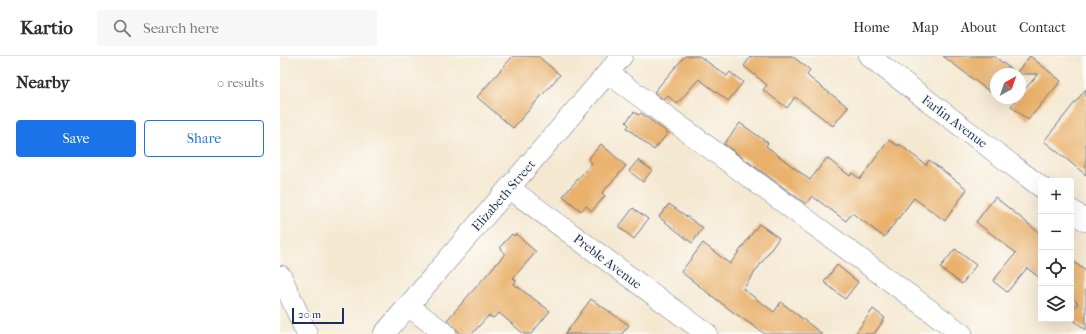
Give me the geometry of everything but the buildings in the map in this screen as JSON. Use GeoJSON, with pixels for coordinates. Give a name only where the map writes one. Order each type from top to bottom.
{"type":"FeatureCollection","features":[{"type":"Feature","properties":{"kind":"street","name":"Elizabeth Street"},"geometry":{"type":"LineString","coordinates":[[384,334],[622,56]]}},
{"type":"Feature","properties":{"kind":"street","name":"Farlin Avenue"},"geometry":{"type":"LineString","coordinates":[[869,56],[1038,185]]}},
{"type":"Feature","properties":{"kind":"street"},"geometry":{"type":"LineString","coordinates":[[608,73],[962,334]]}},
{"type":"Feature","properties":{"kind":"street","name":"Preble Avenue"},"geometry":{"type":"LineString","coordinates":[[510,188],[707,334]]}},
{"type":"Feature","properties":{"kind":"street"},"geometry":{"type":"LineString","coordinates":[[1074,212],[1086,221]]}},
{"type":"Feature","properties":{"kind":"street"},"geometry":{"type":"LineString","coordinates":[[281,276],[307,334]]}},
{"type":"Feature","properties":{"kind":"street"},"geometry":{"type":"LineString","coordinates":[[408,306],[446,334]]}}]}
